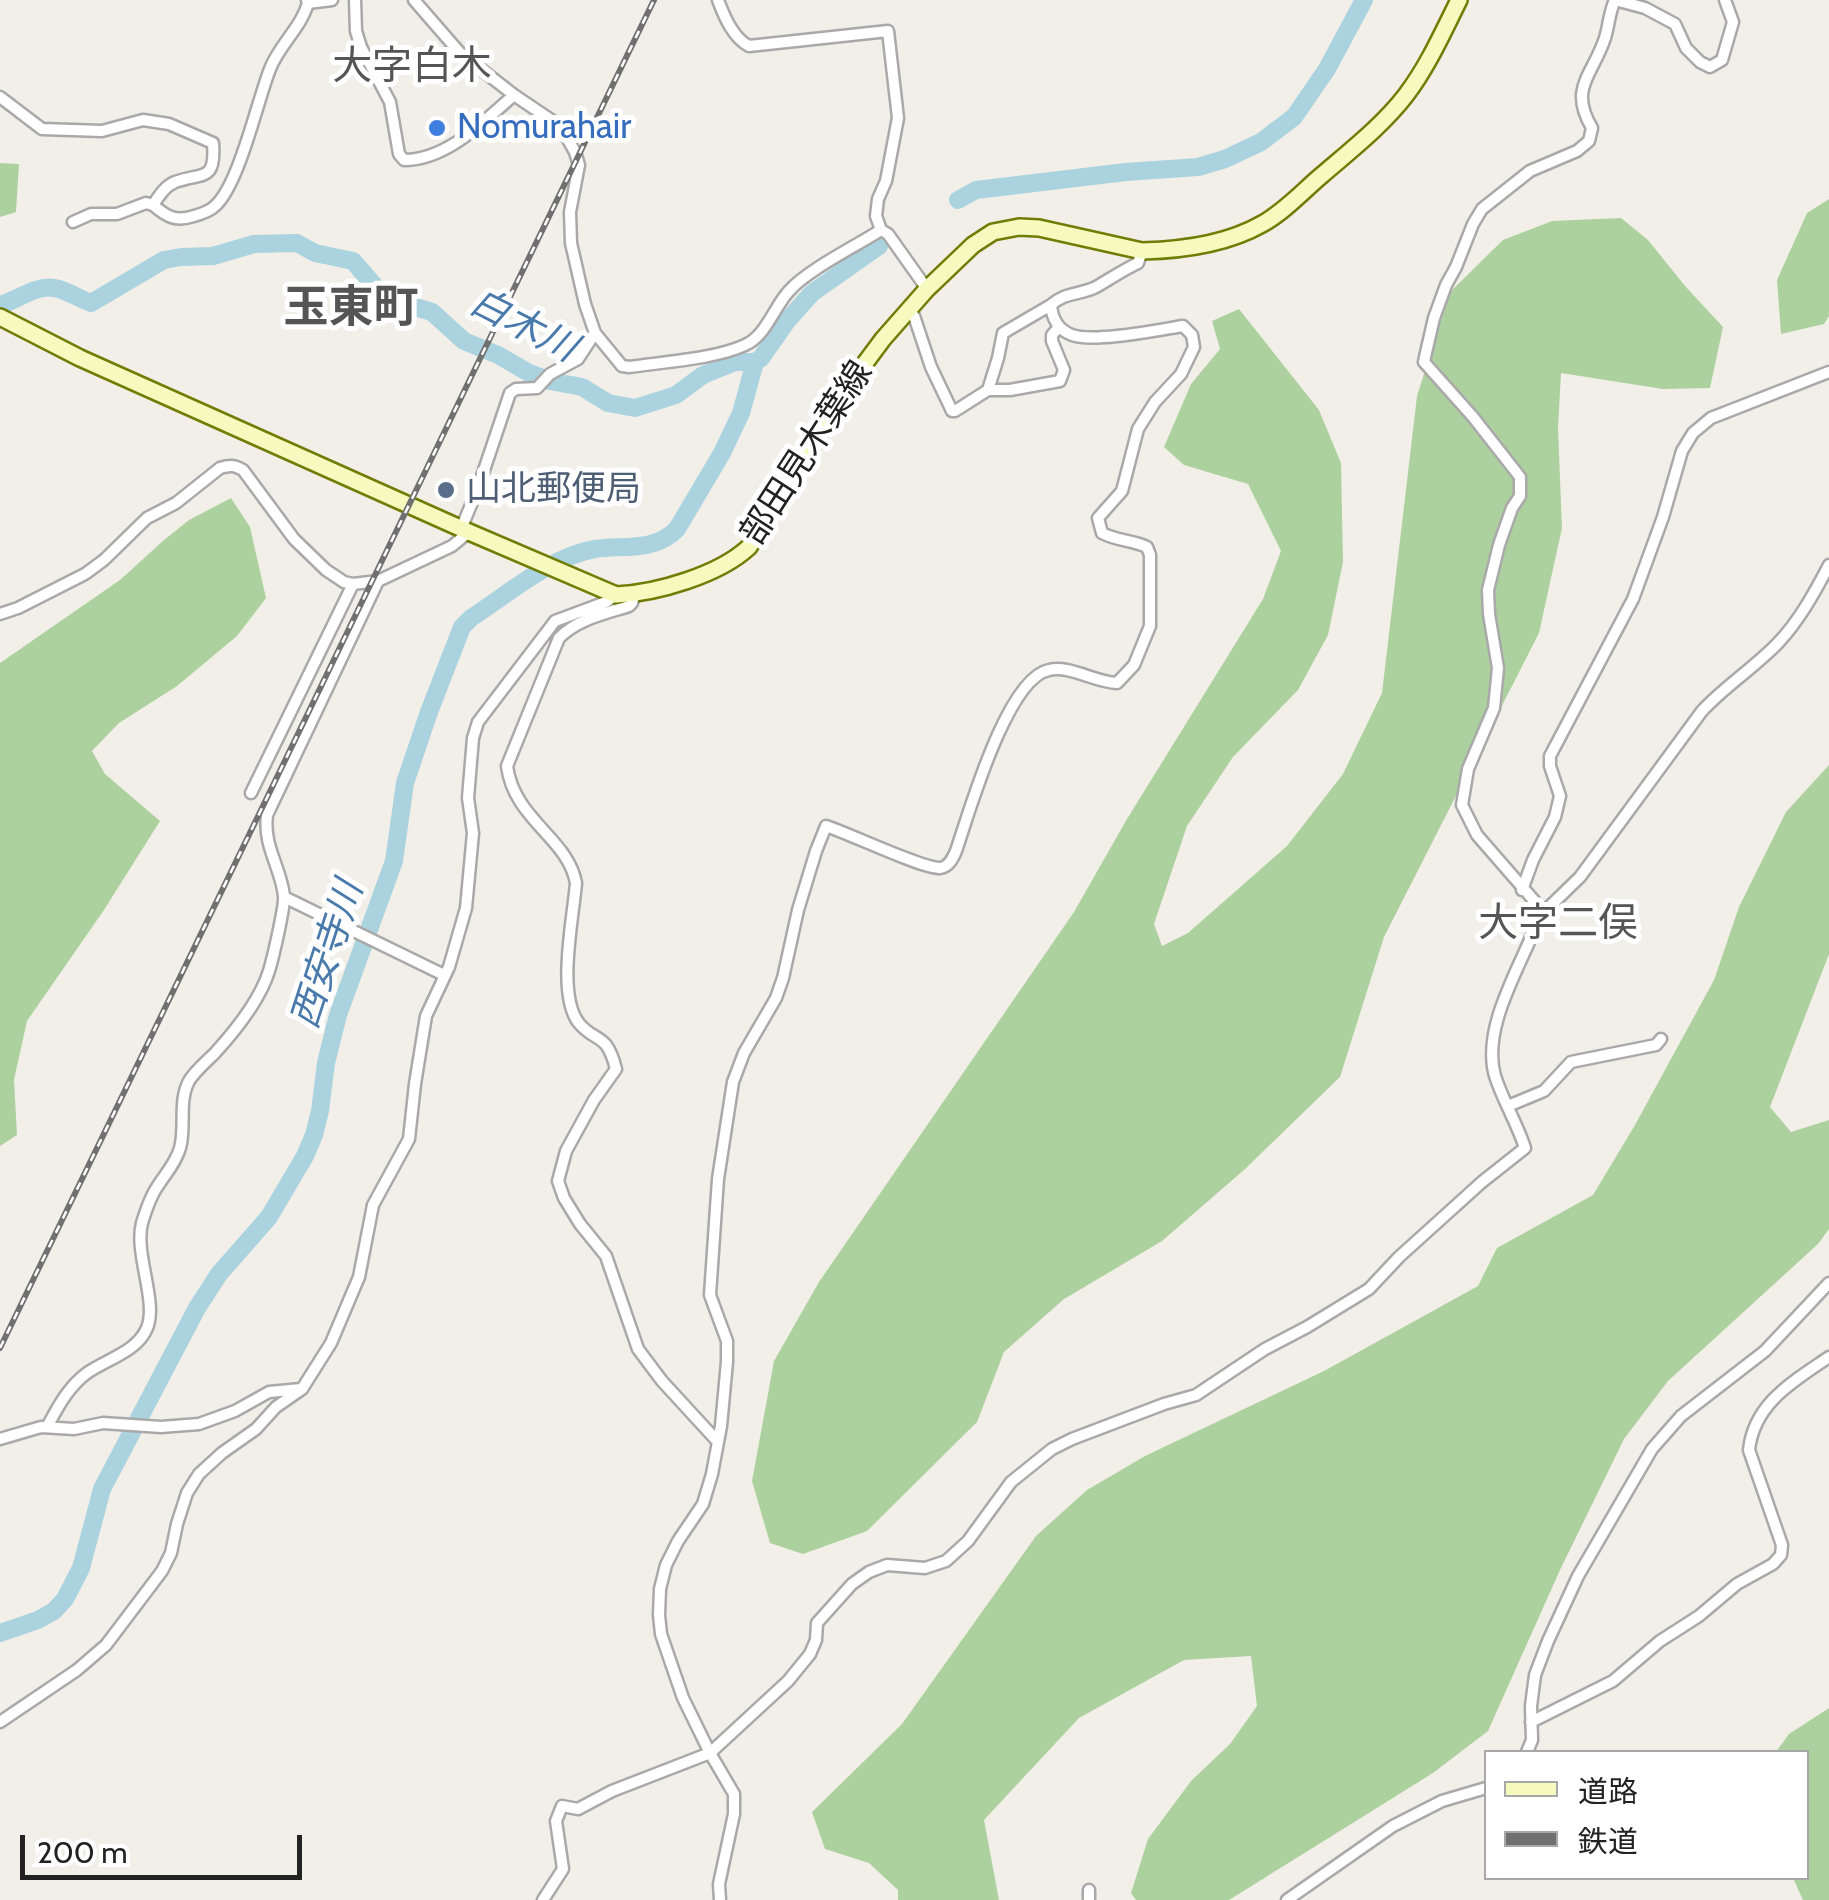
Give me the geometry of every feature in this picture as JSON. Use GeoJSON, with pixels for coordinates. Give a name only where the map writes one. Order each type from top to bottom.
{"type":"FeatureCollection","features":[{"type":"Feature","properties":{"kind":"main road","name":"部田見木葉線"},"geometry":{"type":"LineString","coordinates":[[0,316],[80,358],[555,570],[616,595],[660,589],[734,560],[749,547],[857,374],[927,289],[974,244],[993,232],[1019,227],[1039,228],[1142,252],[1239,235],[1265,223],[1380,124],[1406,96],[1460,0]]}},
{"type":"Feature","properties":{"kind":"street"},"geometry":{"type":"LineString","coordinates":[[74,222],[91,214],[117,214],[146,203],[177,219],[213,208],[224,196],[271,65],[304,16],[308,1],[332,0]]}},
{"type":"Feature","properties":{"kind":"street"},"geometry":{"type":"LineString","coordinates":[[356,0],[356,31],[386,91],[399,154],[404,160],[456,144],[514,95]]}},
{"type":"Feature","properties":{"kind":"street"},"geometry":{"type":"LineString","coordinates":[[414,0],[460,53],[557,124],[575,152],[579,165],[570,212],[571,243],[595,333],[622,366],[728,351],[748,344],[789,290],[880,230]]}},
{"type":"Feature","properties":{"kind":"street"},"geometry":{"type":"LineString","coordinates":[[718,0],[735,35],[749,46],[888,32],[898,118],[876,216],[880,230],[888,234],[927,289]]}},
{"type":"Feature","properties":{"kind":"street"},"geometry":{"type":"LineString","coordinates":[[1544,912],[1477,836],[1462,805],[1468,768],[1494,708],[1498,668],[1488,614],[1488,590],[1498,545],[1520,496],[1520,477],[1424,362],[1446,284],[1482,209],[1530,171],[1577,151],[1589,141],[1592,128],[1581,98],[1605,38],[1608,14],[1615,0],[1645,8],[1676,24],[1686,48],[1710,67],[1722,60],[1733,22],[1725,0]]}},
{"type":"Feature","properties":{"kind":"street"},"geometry":{"type":"LineString","coordinates":[[0,97],[42,129],[102,131],[143,120],[169,124],[213,143],[210,169],[202,177],[176,182],[164,189],[152,205]]}},
{"type":"Feature","properties":{"kind":"street"},"geometry":{"type":"LineString","coordinates":[[988,390],[1003,333],[1060,297],[1093,289],[1138,263],[1142,252]]}},
{"type":"Feature","properties":{"kind":"street"},"geometry":{"type":"LineString","coordinates":[[720,1900],[719,1884],[734,1814],[734,1794],[683,1698],[658,1615],[666,1564],[703,1504],[718,1442],[726,1341],[710,1294],[718,1178],[733,1082],[744,1053],[776,998],[798,910],[826,826],[908,859],[940,868],[950,864],[986,762],[1031,679],[1052,669],[1117,682],[1134,665],[1150,626],[1152,576],[1148,547],[1102,533],[1098,518],[1122,492],[1138,429],[1154,402],[1188,363],[1194,347],[1192,335],[1182,326],[1086,338],[1071,335],[1059,327],[1051,304]]}},
{"type":"Feature","properties":{"kind":"street"},"geometry":{"type":"LineString","coordinates":[[908,311],[914,316],[931,367],[955,412],[988,390],[1060,381],[1064,370],[1052,340],[1059,327]]}},
{"type":"Feature","properties":{"kind":"street"},"geometry":{"type":"LineString","coordinates":[[0,614],[85,574],[148,518],[176,503],[220,468],[229,466],[246,473],[294,540],[326,570],[353,584],[378,581],[452,546],[465,531],[510,393],[537,388],[550,374],[578,359],[595,333]]}},
{"type":"Feature","properties":{"kind":"street"},"geometry":{"type":"LineString","coordinates":[[1522,890],[1560,796],[1550,756],[1632,600],[1682,452],[1694,433],[1712,418],[1829,372]]}},
{"type":"Feature","properties":{"kind":"street"},"geometry":{"type":"LineString","coordinates":[[543,1900],[563,1870],[556,1821],[562,1806],[578,1809],[612,1791],[710,1753],[788,1682],[810,1654],[817,1623],[868,1572],[887,1565],[926,1568],[946,1561],[968,1542],[1011,1482],[1052,1449],[1196,1395],[1265,1349],[1369,1289],[1482,1182],[1525,1148],[1494,1074],[1492,1038],[1538,921],[1580,876],[1702,711],[1778,643],[1814,594],[1829,565]]}},
{"type":"Feature","properties":{"kind":"street"},"geometry":{"type":"LineString","coordinates":[[47,1428],[72,1387],[88,1372],[138,1342],[147,1328],[150,1317],[141,1228],[152,1195],[180,1150],[187,1084],[237,1028],[269,972],[284,897],[267,839],[267,814],[378,581]]}},
{"type":"Feature","properties":{"kind":"street"},"geometry":{"type":"LineString","coordinates":[[251,793],[353,584]]}},
{"type":"Feature","properties":{"kind":"street"},"geometry":{"type":"LineString","coordinates":[[635,594],[629,606],[582,621],[559,638],[507,766],[518,800],[574,868],[566,988],[576,1018],[606,1042],[616,1068],[566,1151],[558,1182],[580,1224],[606,1256],[638,1349],[662,1382],[718,1442]]}},
{"type":"Feature","properties":{"kind":"street"},"geometry":{"type":"LineString","coordinates":[[0,1722],[77,1670],[106,1645],[172,1553],[188,1493],[199,1474],[302,1388],[331,1342],[359,1277],[373,1205],[409,1140],[426,1016],[466,908],[473,832],[468,798],[478,722],[555,621],[616,595]]}},
{"type":"Feature","properties":{"kind":"street"},"geometry":{"type":"LineString","coordinates":[[284,897],[444,975]]}},
{"type":"Feature","properties":{"kind":"street"},"geometry":{"type":"LineString","coordinates":[[1508,1106],[1544,1091],[1571,1062],[1656,1045],[1661,1039]]}},
{"type":"Feature","properties":{"kind":"street"},"geometry":{"type":"LineString","coordinates":[[1529,1750],[1535,1675],[1548,1641],[1578,1576],[1652,1449],[1681,1416],[1765,1351],[1829,1283]]}},
{"type":"Feature","properties":{"kind":"street"},"geometry":{"type":"LineString","coordinates":[[1531,1722],[1613,1682],[1660,1641],[1781,1556],[1782,1545],[1749,1450],[1750,1442],[1756,1420],[1776,1394],[1829,1356]]}},
{"type":"Feature","properties":{"kind":"street"},"geometry":{"type":"LineString","coordinates":[[0,1439],[41,1427],[74,1430],[103,1423],[161,1427],[199,1424],[235,1411],[269,1392],[302,1388]]}},
{"type":"Feature","properties":{"kind":"street"},"geometry":{"type":"LineString","coordinates":[[1288,1900],[1393,1826],[1442,1802],[1484,1789]]}},
{"type":"Feature","properties":{"kind":"green space"},"geometry":{"type":"Polygon","coordinates":[[[0,163],[19,164],[16,212],[0,217],[0,163]]]}},
{"type":"Feature","properties":{"kind":"green space"},"geometry":{"type":"Polygon","coordinates":[[[1829,199],[1829,316],[1824,324],[1781,334],[1777,280],[1807,213],[1829,199]]]}},
{"type":"Feature","properties":{"kind":"green space"},"geometry":{"type":"Polygon","coordinates":[[[1621,218],[1648,240],[1723,327],[1710,388],[1663,389],[1561,373],[1558,428],[1562,528],[1539,633],[1384,937],[1340,1077],[1244,1170],[1162,1241],[1064,1299],[1004,1352],[977,1422],[867,1531],[803,1554],[770,1543],[752,1481],[774,1361],[819,1282],[1074,912],[1263,599],[1281,551],[1248,484],[1184,465],[1164,447],[1191,384],[1220,349],[1212,321],[1239,309],[1319,410],[1341,463],[1343,562],[1328,635],[1298,690],[1233,757],[1187,826],[1154,924],[1162,946],[1188,933],[1287,846],[1343,774],[1382,693],[1417,396],[1450,292],[1503,240],[1552,221],[1621,218]]]}},
{"type":"Feature","properties":{"kind":"green space"},"geometry":{"type":"Polygon","coordinates":[[[231,498],[250,527],[266,598],[237,636],[177,686],[119,723],[92,751],[105,774],[160,821],[27,1021],[14,1080],[17,1135],[0,1146],[0,663],[120,580],[189,520],[231,498]]]}},
{"type":"Feature","properties":{"kind":"green space"},"geometry":{"type":"Polygon","coordinates":[[[1829,765],[1829,954],[1770,1107],[1791,1132],[1829,1120],[1829,1229],[1818,1244],[1668,1381],[1624,1439],[1488,1731],[1433,1773],[1229,1900],[1136,1900],[1131,1893],[1148,1839],[1191,1781],[1230,1744],[1257,1706],[1251,1656],[1184,1660],[1079,1718],[984,1820],[999,1900],[898,1900],[898,1890],[869,1863],[825,1849],[812,1812],[902,1724],[1036,1536],[1087,1490],[1145,1456],[1324,1371],[1478,1286],[1497,1248],[1593,1195],[1714,980],[1739,907],[1786,812],[1829,765]]]}},
{"type":"Feature","properties":{"kind":"green space"},"geometry":{"type":"Polygon","coordinates":[[[1829,1708],[1829,1900],[1803,1900],[1794,1880],[1809,1880],[1809,1750],[1777,1750],[1789,1734],[1829,1708]]]}},
{"type":"Feature","properties":{"kind":"waterway","name":"白木川"},"geometry":{"type":"LineString","coordinates":[[958,200],[976,190],[1198,167],[1261,142],[1294,117],[1327,69],[1364,0]]}},
{"type":"Feature","properties":{"kind":"waterway","name":"白木川"},"geometry":{"type":"LineString","coordinates":[[0,305],[47,288],[91,303],[164,260],[213,256],[254,244],[297,243],[315,253],[353,261],[385,298],[432,312],[464,341],[529,373],[582,387],[608,403],[635,408],[676,395],[703,375],[735,362],[755,362],[812,293],[879,246]]}},
{"type":"Feature","properties":{"kind":"waterway","name":"西安寺川"},"geometry":{"type":"LineString","coordinates":[[0,1633],[38,1620],[65,1599],[81,1568],[102,1489],[197,1308],[219,1274],[269,1217],[305,1156],[320,1111],[338,1015],[394,861],[405,783],[462,627],[515,587],[563,559],[595,549],[649,544],[677,529],[741,413],[755,362]]}},
{"type":"Feature","properties":{"kind":"railway"},"geometry":{"type":"LineString","coordinates":[[0,1348],[654,0]]}},
{"type":"Feature","properties":{"kind":"place","name":"Nomurahair"},"geometry":{"type":"Point","coordinates":[437,128]}},
{"type":"Feature","properties":{"kind":"place","name":"山北郵便局"},"geometry":{"type":"Point","coordinates":[446,490]}},
{"type":"Feature","properties":{"kind":"district","name":"大字白木"},"geometry":{"type":"Point","coordinates":[412,67]}},
{"type":"Feature","properties":{"kind":"district","name":"玉東町"},"geometry":{"type":"Point","coordinates":[351,309]}},
{"type":"Feature","properties":{"kind":"district","name":"大字二俣"},"geometry":{"type":"Point","coordinates":[1558,924]}}]}
